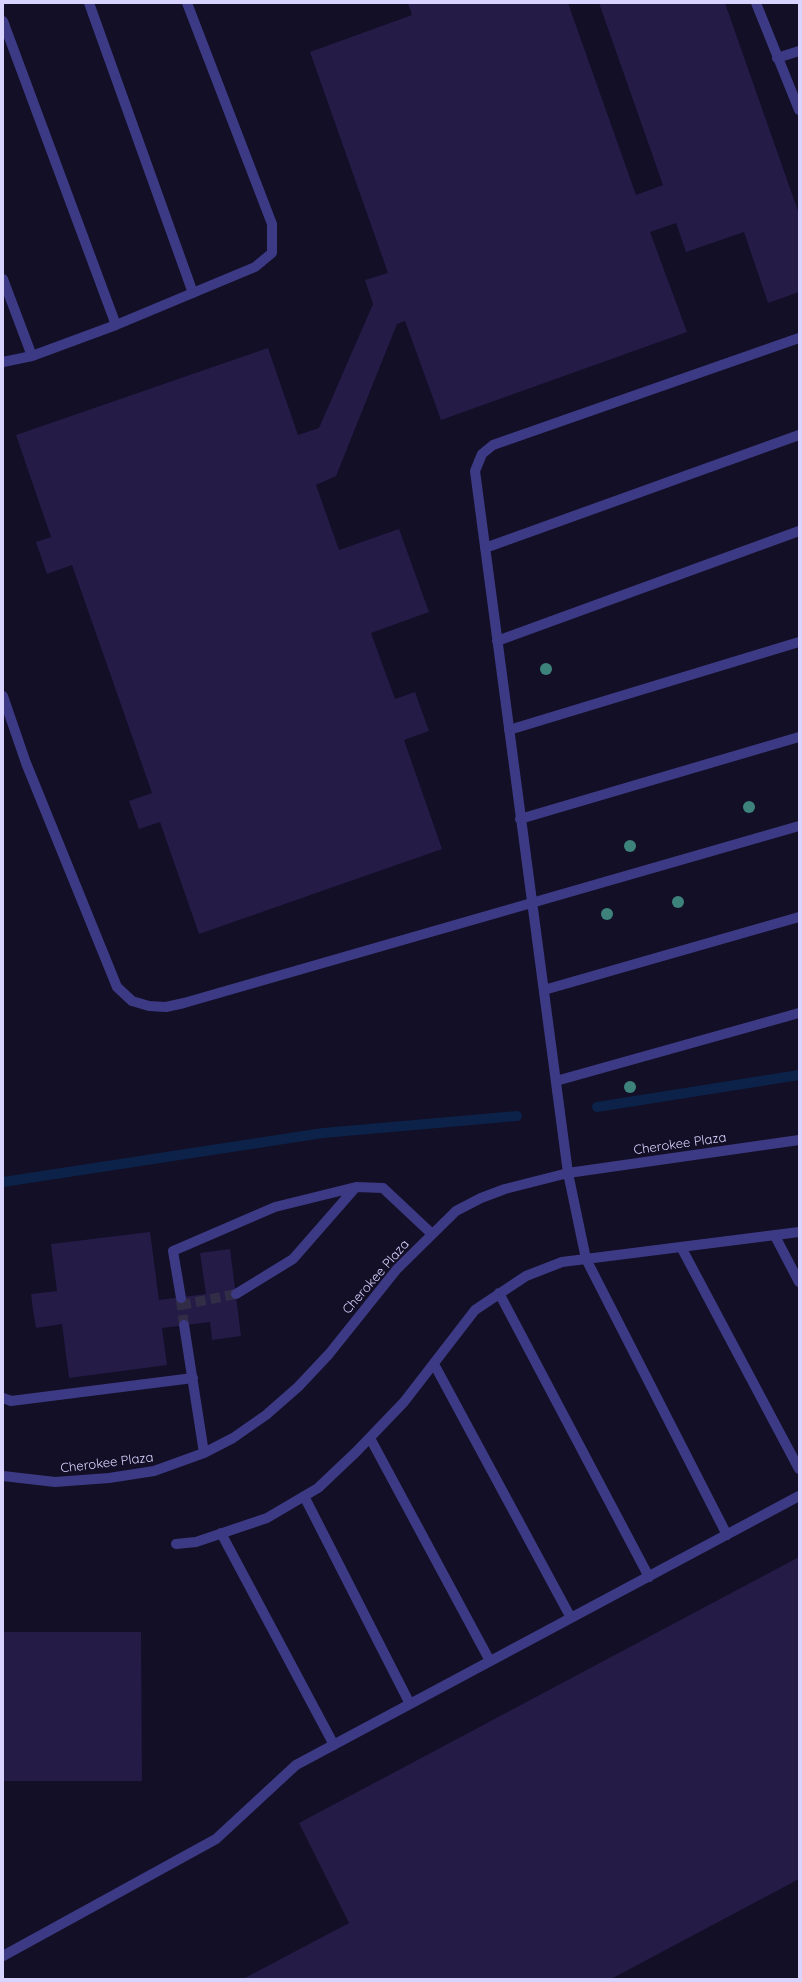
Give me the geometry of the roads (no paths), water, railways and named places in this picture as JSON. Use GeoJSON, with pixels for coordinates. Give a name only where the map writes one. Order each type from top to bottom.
{"type":"FeatureCollection","features":[{"type":"Feature","properties":{"kind":"street"},"geometry":{"type":"LineString","coordinates":[[89,3],[193,293]]}},
{"type":"Feature","properties":{"kind":"street"},"geometry":{"type":"LineString","coordinates":[[3,362],[32,356],[116,325],[255,267],[272,254],[272,224],[186,3]]}},
{"type":"Feature","properties":{"kind":"street"},"geometry":{"type":"LineString","coordinates":[[756,3],[799,110]]}},
{"type":"Feature","properties":{"kind":"street"},"geometry":{"type":"LineString","coordinates":[[3,21],[116,325]]}},
{"type":"Feature","properties":{"kind":"street"},"geometry":{"type":"LineString","coordinates":[[777,58],[799,52]]}},
{"type":"Feature","properties":{"kind":"street"},"geometry":{"type":"LineString","coordinates":[[3,279],[32,356]]}},
{"type":"Feature","properties":{"kind":"street"},"geometry":{"type":"LineString","coordinates":[[727,1535],[586,1259],[568,1173],[520,820],[475,471],[482,454],[493,445],[799,338]]}},
{"type":"Feature","properties":{"kind":"street"},"geometry":{"type":"LineString","coordinates":[[485,548],[799,435]]}},
{"type":"Feature","properties":{"kind":"street"},"geometry":{"type":"LineString","coordinates":[[497,641],[799,531]]}},
{"type":"Feature","properties":{"kind":"street"},"geometry":{"type":"LineString","coordinates":[[509,730],[799,642]]}},
{"type":"Feature","properties":{"kind":"street"},"geometry":{"type":"LineString","coordinates":[[3,696],[26,763],[117,987],[132,1001],[148,1006],[166,1007],[184,1003],[799,826]]}},
{"type":"Feature","properties":{"kind":"street"},"geometry":{"type":"LineString","coordinates":[[520,820],[799,737]]}},
{"type":"Feature","properties":{"kind":"street"},"geometry":{"type":"LineString","coordinates":[[544,990],[799,917]]}},
{"type":"Feature","properties":{"kind":"street"},"geometry":{"type":"LineString","coordinates":[[556,1081],[799,1013]]}},
{"type":"Feature","properties":{"kind":"street","name":"Cherokee Plaza"},"geometry":{"type":"LineString","coordinates":[[3,1476],[55,1482],[109,1478],[154,1471],[204,1453],[232,1438],[266,1415],[298,1387],[329,1354],[398,1269],[456,1212],[481,1198],[505,1189],[568,1173],[799,1140]]}},
{"type":"Feature","properties":{"kind":"street"},"geometry":{"type":"LineString","coordinates":[[181,1298],[173,1251],[275,1207],[356,1187],[383,1188],[432,1234]]}},
{"type":"Feature","properties":{"kind":"street"},"geometry":{"type":"LineString","coordinates":[[236,1294],[293,1260],[356,1187]]}},
{"type":"Feature","properties":{"kind":"street"},"geometry":{"type":"LineString","coordinates":[[176,1544],[196,1542],[268,1518],[318,1488],[370,1438],[404,1402],[475,1310],[526,1276],[562,1262],[799,1232]]}},
{"type":"Feature","properties":{"kind":"street"},"geometry":{"type":"LineString","coordinates":[[775,1236],[799,1282]]}},
{"type":"Feature","properties":{"kind":"street"},"geometry":{"type":"LineString","coordinates":[[681,1247],[799,1469]]}},
{"type":"Feature","properties":{"kind":"street"},"geometry":{"type":"LineString","coordinates":[[499,1294],[649,1576]]}},
{"type":"Feature","properties":{"kind":"street"},"geometry":{"type":"LineString","coordinates":[[184,1325],[204,1453]]}},
{"type":"Feature","properties":{"kind":"street"},"geometry":{"type":"LineString","coordinates":[[434,1364],[571,1618]]}},
{"type":"Feature","properties":{"kind":"street"},"geometry":{"type":"LineString","coordinates":[[3,1398],[11,1401],[193,1378]]}},
{"type":"Feature","properties":{"kind":"street"},"geometry":{"type":"LineString","coordinates":[[370,1438],[490,1661]]}},
{"type":"Feature","properties":{"kind":"street"},"geometry":{"type":"LineString","coordinates":[[304,1496],[410,1704]]}},
{"type":"Feature","properties":{"kind":"street"},"geometry":{"type":"LineString","coordinates":[[3,1956],[216,1839],[296,1765],[799,1496]]}},
{"type":"Feature","properties":{"kind":"street"},"geometry":{"type":"LineString","coordinates":[[221,1533],[334,1745]]}},
{"type":"Feature","properties":{"kind":"waterway"},"geometry":{"type":"LineString","coordinates":[[597,1107],[799,1075]]}},
{"type":"Feature","properties":{"kind":"waterway"},"geometry":{"type":"LineString","coordinates":[[3,1182],[323,1133],[517,1116]]}},
{"type":"Feature","properties":{"kind":"tunnel"},"geometry":{"type":"LineString","coordinates":[[181,1305],[236,1294]]}},
{"type":"Feature","properties":{"kind":"tunnel"},"geometry":{"type":"LineString","coordinates":[[181,1300],[184,1325]]}}]}
